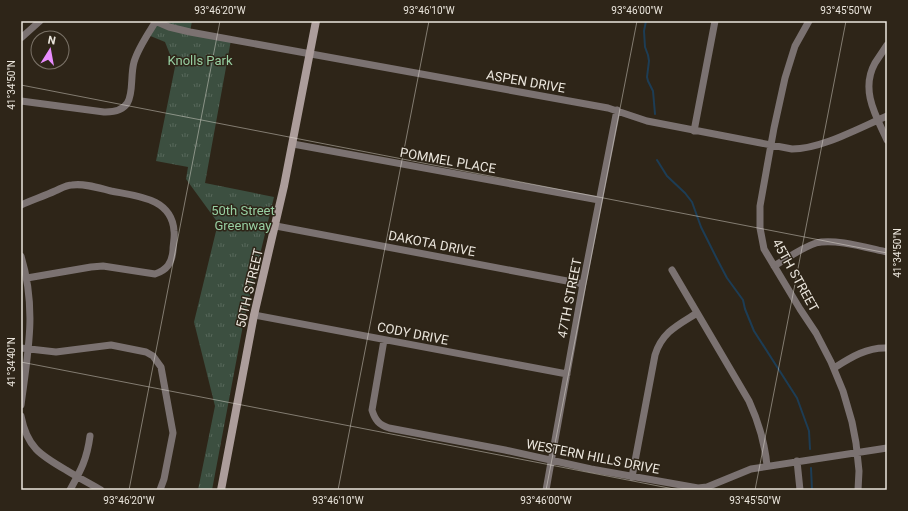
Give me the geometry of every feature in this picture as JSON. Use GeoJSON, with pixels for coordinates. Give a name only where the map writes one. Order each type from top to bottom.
{"type":"FeatureCollection","features":[{"type":"Feature","properties":{"kind":"main road","name":"50TH STREET"},"geometry":{"type":"LineString","coordinates":[[220,490],[254,315],[276,226],[316,21]]}},
{"type":"Feature","properties":{"kind":"street"},"geometry":{"type":"LineString","coordinates":[[21,38],[40,21]]}},
{"type":"Feature","properties":{"kind":"street","name":"ASPEN DRIVE"},"geometry":{"type":"LineString","coordinates":[[156,21],[190,32],[617,110],[647,121],[792,149],[803,149],[820,144],[887,116]]}},
{"type":"Feature","properties":{"kind":"street"},"geometry":{"type":"LineString","coordinates":[[21,101],[104,112],[113,112],[122,108],[131,96],[133,64],[136,56],[156,21]]}},
{"type":"Feature","properties":{"kind":"street"},"geometry":{"type":"LineString","coordinates":[[694,130],[716,21]]}},
{"type":"Feature","properties":{"kind":"street","name":"45TH STREET"},"geometry":{"type":"LineString","coordinates":[[809,21],[795,46],[790,62],[771,145],[760,206],[762,238],[764,248],[774,266],[816,333],[834,368],[843,391],[852,422],[857,452],[859,471],[858,490]]}},
{"type":"Feature","properties":{"kind":"street"},"geometry":{"type":"LineString","coordinates":[[887,45],[875,64],[871,74],[869,86],[870,102],[887,140]]}},
{"type":"Feature","properties":{"kind":"street","name":"47TH STREET"},"geometry":{"type":"LineString","coordinates":[[546,490],[583,284],[617,110]]}},
{"type":"Feature","properties":{"kind":"street","name":"POMMEL PLACE"},"geometry":{"type":"LineString","coordinates":[[292,144],[600,200]]}},
{"type":"Feature","properties":{"kind":"street"},"geometry":{"type":"LineString","coordinates":[[21,205],[72,185],[83,185],[144,197],[156,202],[166,210],[172,220],[174,232],[172,258],[166,268],[155,274],[104,266],[27,278]]}},
{"type":"Feature","properties":{"kind":"street","name":"DAKOTA DRIVE"},"geometry":{"type":"LineString","coordinates":[[276,226],[583,284]]}},
{"type":"Feature","properties":{"kind":"street"},"geometry":{"type":"LineString","coordinates":[[774,266],[797,252],[816,243],[824,242],[833,242],[887,252]]}},
{"type":"Feature","properties":{"kind":"street"},"geometry":{"type":"LineString","coordinates":[[21,256],[27,278],[31,307],[29,349],[21,405]]}},
{"type":"Feature","properties":{"kind":"street"},"geometry":{"type":"LineString","coordinates":[[672,270],[749,401],[764,443],[767,466]]}},
{"type":"Feature","properties":{"kind":"street"},"geometry":{"type":"LineString","coordinates":[[632,477],[657,346],[668,332],[697,313]]}},
{"type":"Feature","properties":{"kind":"street","name":"CODY DRIVE"},"geometry":{"type":"LineString","coordinates":[[254,315],[567,374]]}},
{"type":"Feature","properties":{"kind":"street","name":"WESTERN HILLS DRIVE"},"geometry":{"type":"LineString","coordinates":[[384,340],[372,410],[374,417],[382,426],[632,477],[698,488],[707,487],[751,469],[887,448]]}},
{"type":"Feature","properties":{"kind":"street"},"geometry":{"type":"LineString","coordinates":[[21,348],[56,352],[111,345],[146,352],[153,356],[161,367],[173,433],[160,490]]}},
{"type":"Feature","properties":{"kind":"street"},"geometry":{"type":"LineString","coordinates":[[834,368],[869,350],[887,348]]}},
{"type":"Feature","properties":{"kind":"street"},"geometry":{"type":"LineString","coordinates":[[21,416],[23,431],[31,444],[44,457],[101,490]]}},
{"type":"Feature","properties":{"kind":"street"},"geometry":{"type":"LineString","coordinates":[[70,490],[78,477],[88,452],[90,436]]}},
{"type":"Feature","properties":{"kind":"street"},"geometry":{"type":"LineString","coordinates":[[797,461],[800,490]]}},
{"type":"Feature","properties":{"kind":"green space"},"geometry":{"type":"Polygon","coordinates":[[[155,21],[192,21],[190,32],[231,40],[205,183],[274,197],[244,320],[212,490],[198,490],[215,406],[194,322],[218,223],[186,179],[188,167],[156,161],[175,67],[165,42],[148,35],[155,21]]]}},
{"type":"Feature","properties":{"kind":"waterway"},"geometry":{"type":"LineString","coordinates":[[646,21],[644,31],[645,47],[649,61],[647,77],[653,91],[655,114]]}},
{"type":"Feature","properties":{"kind":"waterway"},"geometry":{"type":"LineString","coordinates":[[657,160],[667,176],[692,202],[701,227],[717,259],[727,278],[743,300],[754,331],[797,398],[809,431],[810,449]]}},
{"type":"Feature","properties":{"kind":"waterway"},"geometry":{"type":"LineString","coordinates":[[811,468],[812,490]]}},
{"type":"Feature","properties":{"kind":"park label","name":"Knolls Park"},"geometry":{"type":"Point","coordinates":[200,60]}},
{"type":"Feature","properties":{"kind":"park label","name":"50th Street Greenway"},"geometry":{"type":"Point","coordinates":[243,218]}}]}
